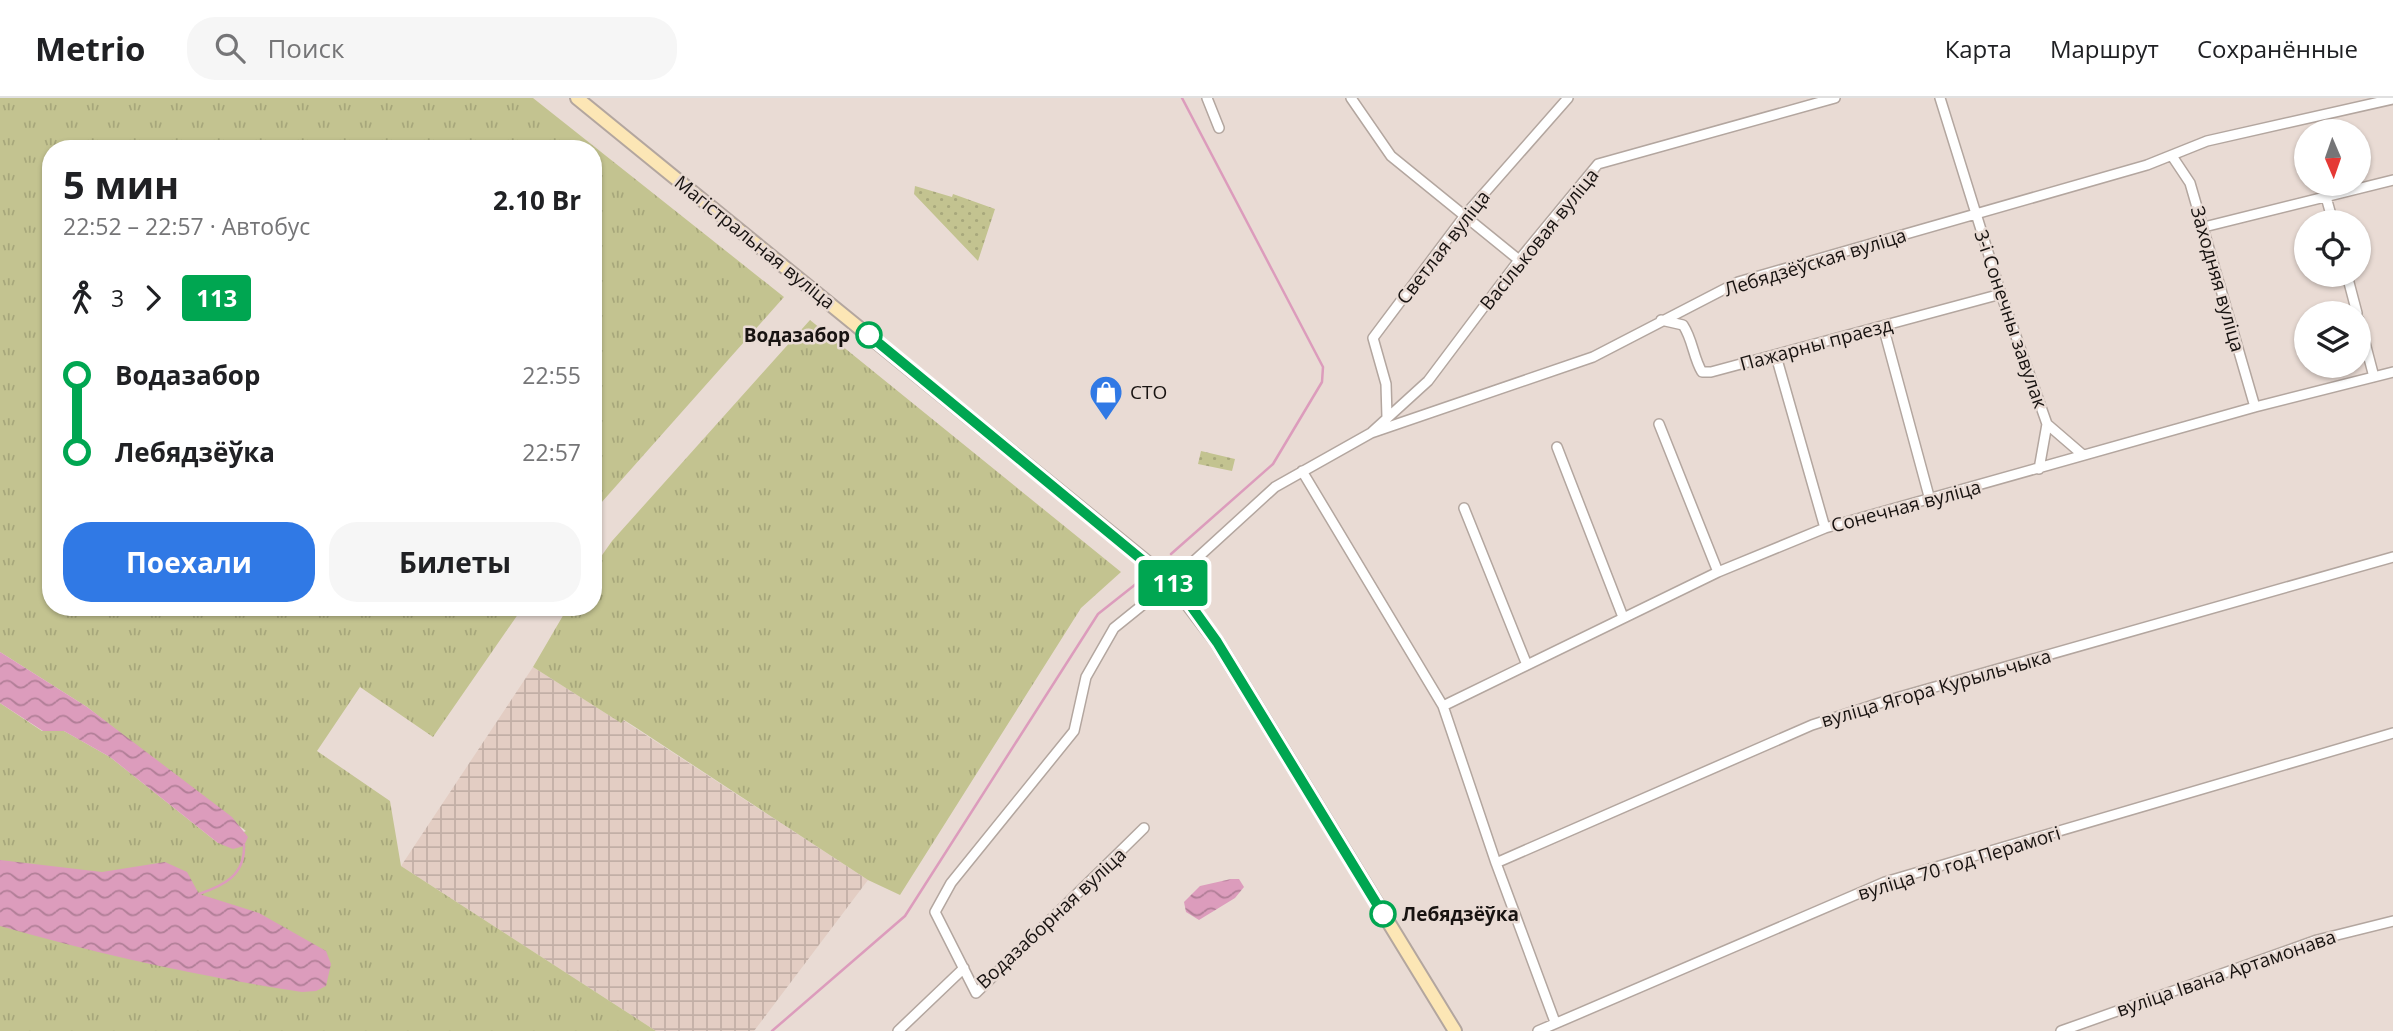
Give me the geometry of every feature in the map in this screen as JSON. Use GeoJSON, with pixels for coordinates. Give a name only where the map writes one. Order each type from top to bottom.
{"type":"FeatureCollection","features":[{"type":"Feature","properties":{"kind":"main road","name":"Магістральная вуліца"},"geometry":{"type":"LineString","coordinates":[[577,98],[1171,582],[1217,642],[1455,1031]]}},
{"type":"Feature","properties":{"kind":"street"},"geometry":{"type":"LineString","coordinates":[[1207,98],[1219,128]]}},
{"type":"Feature","properties":{"kind":"street"},"geometry":{"type":"LineString","coordinates":[[1351,98],[1391,156],[1466,214],[1519,260]]}},
{"type":"Feature","properties":{"kind":"street","name":"Светлая вуліца"},"geometry":{"type":"LineString","coordinates":[[1387,416],[1386,384],[1373,338],[1466,214],[1568,98]]}},
{"type":"Feature","properties":{"kind":"street","name":"Васільковая вуліца"},"geometry":{"type":"LineString","coordinates":[[1371,433],[1428,381],[1519,260],[1598,164],[1835,98]]}},
{"type":"Feature","properties":{"kind":"street"},"geometry":{"type":"LineString","coordinates":[[1940,98],[1976,214]]}},
{"type":"Feature","properties":{"kind":"street","name":"Лебядзёўская вуліца"},"geometry":{"type":"LineString","coordinates":[[1171,582],[1275,486],[1371,433],[1593,357],[1738,282],[2172,156],[2207,141],[2393,99]]}},
{"type":"Feature","properties":{"kind":"street","name":"Заходняя вуліца"},"geometry":{"type":"LineString","coordinates":[[2172,156],[2190,183],[2255,407]]}},
{"type":"Feature","properties":{"kind":"street"},"geometry":{"type":"LineString","coordinates":[[2204,227],[2393,180]]}},
{"type":"Feature","properties":{"kind":"street"},"geometry":{"type":"LineString","coordinates":[[2326,197],[2330,210]]}},
{"type":"Feature","properties":{"kind":"street","name":"3-і Сонечны завулак"},"geometry":{"type":"LineString","coordinates":[[1976,214],[2047,425],[2039,469]]}},
{"type":"Feature","properties":{"kind":"street","name":"Пажарны праезд"},"geometry":{"type":"LineString","coordinates":[[1661,320],[1683,325],[1690,335],[1702,372],[1776,356],[2001,294]]}},
{"type":"Feature","properties":{"kind":"street"},"geometry":{"type":"LineString","coordinates":[[1883,326],[1930,500]]}},
{"type":"Feature","properties":{"kind":"street"},"geometry":{"type":"LineString","coordinates":[[1776,356],[1825,528]]}},
{"type":"Feature","properties":{"kind":"street"},"geometry":{"type":"LineString","coordinates":[[2371,366],[2374,377]]}},
{"type":"Feature","properties":{"kind":"street","name":"Сонечная вуліца"},"geometry":{"type":"LineString","coordinates":[[1443,706],[1718,572],[1825,528],[2255,407],[2393,372]]}},
{"type":"Feature","properties":{"kind":"street"},"geometry":{"type":"LineString","coordinates":[[1409,401],[1417,417]]}},
{"type":"Feature","properties":{"kind":"street"},"geometry":{"type":"LineString","coordinates":[[1658,424],[1718,572]]}},
{"type":"Feature","properties":{"kind":"street","name":"3-і Сонечны завулак"},"geometry":{"type":"LineString","coordinates":[[2047,425],[2083,455]]}},
{"type":"Feature","properties":{"kind":"street"},"geometry":{"type":"LineString","coordinates":[[1557,447],[1623,617]]}},
{"type":"Feature","properties":{"kind":"street"},"geometry":{"type":"LineString","coordinates":[[1302,471],[1443,706],[1496,863],[1555,1022]]}},
{"type":"Feature","properties":{"kind":"street"},"geometry":{"type":"LineString","coordinates":[[1464,508],[1527,665]]}},
{"type":"Feature","properties":{"kind":"street","name":"вуліца Ягора Курыльчыка"},"geometry":{"type":"LineString","coordinates":[[1496,863],[1812,725],[1889,700],[2393,557]]}},
{"type":"Feature","properties":{"kind":"street","name":"Водазаборная вуліца"},"geometry":{"type":"LineString","coordinates":[[1144,828],[976,993],[954,946],[940,928],[935,912],[951,883],[1074,731],[1086,677],[1114,628],[1171,582]]}},
{"type":"Feature","properties":{"kind":"street","name":"вуліца 70 год Перамогі"},"geometry":{"type":"LineString","coordinates":[[1538,1031],[1885,882],[2393,733]]}},
{"type":"Feature","properties":{"kind":"street","name":"вуліца Івана Артамонава"},"geometry":{"type":"LineString","coordinates":[[2061,1031],[2317,940],[2393,921]]}},
{"type":"Feature","properties":{"kind":"street","name":"Водазаборная вуліца"},"geometry":{"type":"LineString","coordinates":[[898,1031],[964,968]]}},
{"type":"Feature","properties":{"kind":"shaded area"},"geometry":{"type":"Polygon","coordinates":[[[533,667],[621,723],[623,720],[868,880],[754,1031],[656,1031],[401,866],[533,667]]]}},
{"type":"Feature","properties":{"kind":"green space"},"geometry":{"type":"Polygon","coordinates":[[[0,98],[533,98],[586,140],[42,140],[42,616],[517,616],[433,737],[360,687],[317,751],[390,801],[401,866],[656,1031],[0,1031],[0,703],[42,731],[64,731],[110,757],[218,843],[246,831],[87,707],[0,652],[0,98]]]}},
{"type":"Feature","properties":{"kind":"green space"},"geometry":{"type":"Polygon","coordinates":[[[602,153],[784,297],[602,502],[602,153]]]}},
{"type":"Feature","properties":{"kind":"green space"},"geometry":{"type":"Polygon","coordinates":[[[915,186],[952,197],[953,194],[995,209],[978,261],[914,194],[915,186]]]}},
{"type":"Feature","properties":{"kind":"green space"},"geometry":{"type":"Polygon","coordinates":[[[810,320],[1121,572],[1081,608],[900,895],[868,880],[632,725],[624,720],[621,723],[533,667],[563,616],[602,616],[602,555],[810,320]]]}},
{"type":"Feature","properties":{"kind":"green space"},"geometry":{"type":"Polygon","coordinates":[[[1201,451],[1235,459],[1232,471],[1198,464],[1201,451]]]}},
{"type":"Feature","properties":{"kind":"water"},"geometry":{"type":"Polygon","coordinates":[[[0,652],[87,707],[232,817],[248,837],[244,846],[233,849],[218,843],[110,757],[64,731],[43,731],[0,703],[0,652]]]}},
{"type":"Feature","properties":{"kind":"water"},"geometry":{"type":"Polygon","coordinates":[[[0,860],[102,872],[165,862],[187,872],[199,894],[259,913],[326,951],[331,964],[326,986],[316,991],[302,992],[225,979],[113,955],[0,926],[0,860]]]}},
{"type":"Feature","properties":{"kind":"water"},"geometry":{"type":"Polygon","coordinates":[[[1239,879],[1244,887],[1235,898],[1199,920],[1186,912],[1184,902],[1200,886],[1239,879]]]}},
{"type":"Feature","properties":{"kind":"waterway"},"geometry":{"type":"LineString","coordinates":[[1171,554],[1273,464],[1322,382],[1323,367],[1182,98]]}},
{"type":"Feature","properties":{"kind":"waterway"},"geometry":{"type":"LineString","coordinates":[[772,1031],[905,916],[1098,614],[1146,576]]}},
{"type":"Feature","properties":{"kind":"waterway"},"geometry":{"type":"LineString","coordinates":[[199,894],[232,877],[241,864],[244,845]]}},
{"type":"Feature","properties":{"kind":"bus line","name":"113"},"geometry":{"type":"LineString","coordinates":[[869,335],[1181,592],[1217,642],[1383,914]]}},
{"type":"Feature","properties":{"kind":"place","name":"Водазабор"},"geometry":{"type":"Point","coordinates":[869,335]}},
{"type":"Feature","properties":{"kind":"place","name":"СТО"},"geometry":{"type":"Point","coordinates":[1106,422]}},
{"type":"Feature","properties":{"kind":"place","name":"Лебядзёўка"},"geometry":{"type":"Point","coordinates":[1383,914]}}]}
